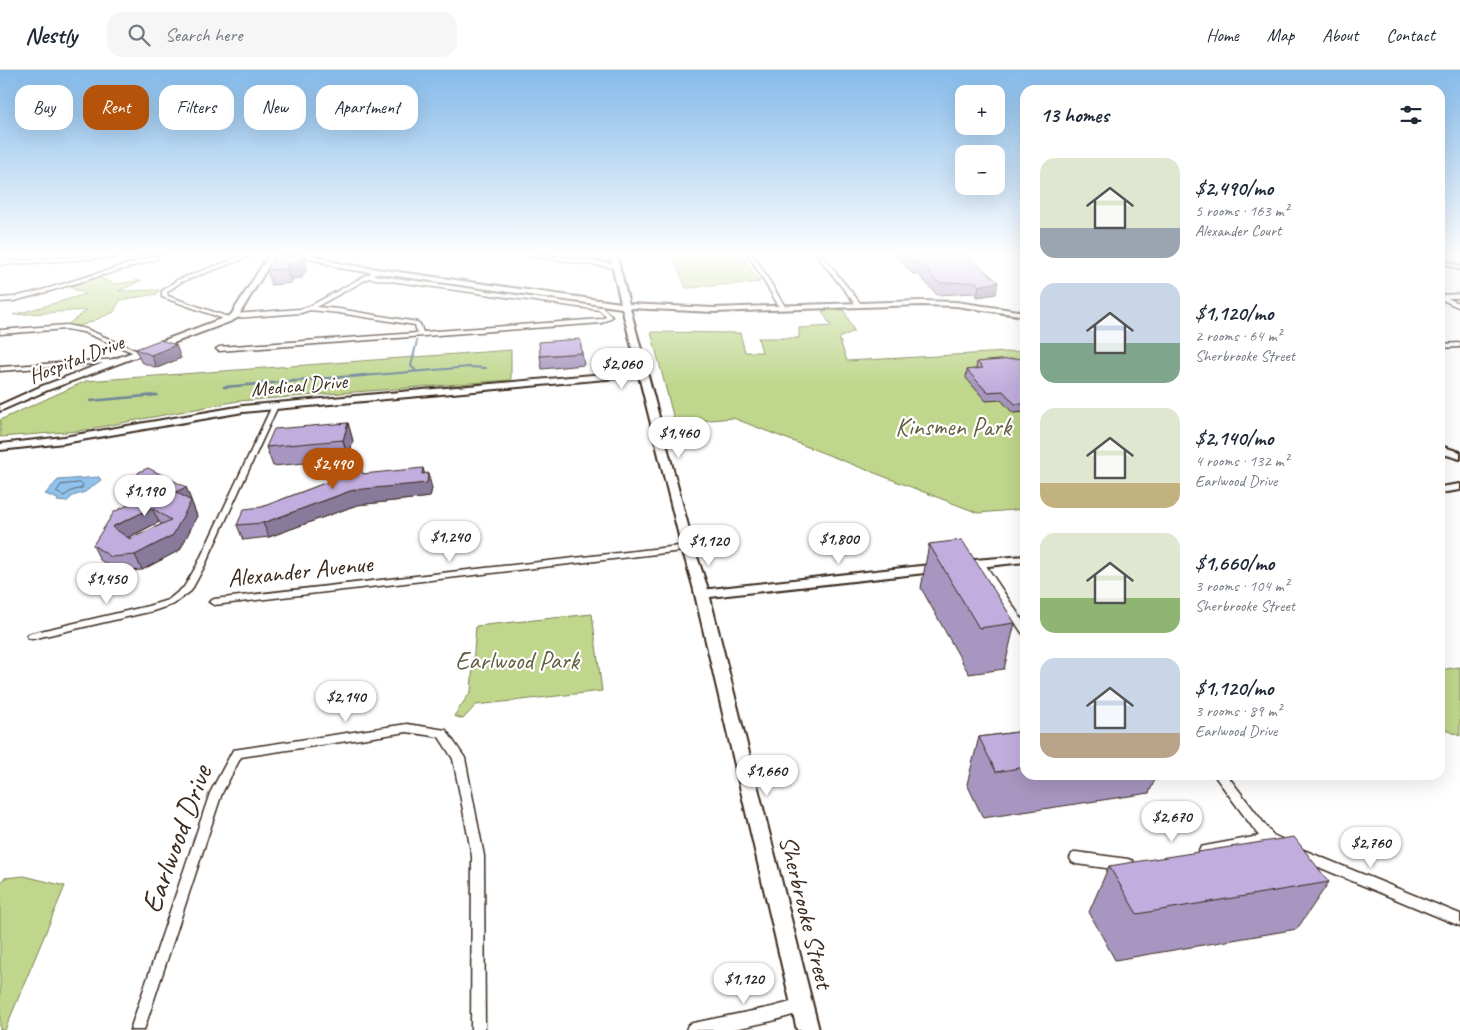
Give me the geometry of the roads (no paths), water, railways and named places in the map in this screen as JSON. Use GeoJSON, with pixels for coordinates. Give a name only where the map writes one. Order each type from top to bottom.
{"type":"FeatureCollection","features":[{"type":"Feature","properties":{"kind":"main road"},"geometry":{"type":"LineString","coordinates":[[566,298],[626,306],[683,310],[956,304],[1020,313]]}},
{"type":"Feature","properties":{"kind":"main road","name":"Sherbrooke Street"},"geometry":{"type":"LineString","coordinates":[[624,298],[701,594],[808,1030]]}},
{"type":"Feature","properties":{"kind":"main road","name":"Medical Drive"},"geometry":{"type":"LineString","coordinates":[[0,446],[64,440],[243,409],[602,377],[608,379],[644,374]]}},
{"type":"Feature","properties":{"kind":"main road"},"geometry":{"type":"LineString","coordinates":[[1445,451],[1460,456]]}},
{"type":"Feature","properties":{"kind":"street"},"geometry":{"type":"LineString","coordinates":[[0,300],[19,298]]}},
{"type":"Feature","properties":{"kind":"street"},"geometry":{"type":"LineString","coordinates":[[166,298],[232,317],[301,311],[328,298]]}},
{"type":"Feature","properties":{"kind":"street"},"geometry":{"type":"LineString","coordinates":[[232,317],[244,298]]}},
{"type":"Feature","properties":{"kind":"street"},"geometry":{"type":"LineString","coordinates":[[219,349],[609,319],[609,316],[602,309],[523,298]]}},
{"type":"Feature","properties":{"kind":"street"},"geometry":{"type":"LineString","coordinates":[[777,298],[783,308]]}},
{"type":"Feature","properties":{"kind":"street"},"geometry":{"type":"LineString","coordinates":[[853,298],[859,305]]}},
{"type":"Feature","properties":{"kind":"street"},"geometry":{"type":"LineString","coordinates":[[1445,299],[1460,306]]}},
{"type":"Feature","properties":{"kind":"street"},"geometry":{"type":"LineString","coordinates":[[310,308],[417,324],[421,334]]}},
{"type":"Feature","properties":{"kind":"street","name":"Hospital Drive"},"geometry":{"type":"LineString","coordinates":[[0,408],[45,388],[232,317]]}},
{"type":"Feature","properties":{"kind":"street"},"geometry":{"type":"LineString","coordinates":[[0,332],[66,327],[84,330],[139,353]]}},
{"type":"Feature","properties":{"kind":"street"},"geometry":{"type":"LineString","coordinates":[[1445,346],[1460,345]]}},
{"type":"Feature","properties":{"kind":"street"},"geometry":{"type":"LineString","coordinates":[[0,369],[117,361]]}},
{"type":"Feature","properties":{"kind":"street"},"geometry":{"type":"LineString","coordinates":[[32,636],[150,609],[171,602],[188,589],[275,406]]}},
{"type":"Feature","properties":{"kind":"street"},"geometry":{"type":"LineString","coordinates":[[1445,489],[1460,487]]}},
{"type":"Feature","properties":{"kind":"street","name":"Alexander Avenue"},"geometry":{"type":"LineString","coordinates":[[214,602],[688,548]]}},
{"type":"Feature","properties":{"kind":"street"},"geometry":{"type":"LineString","coordinates":[[701,594],[1020,559]]}},
{"type":"Feature","properties":{"kind":"street"},"geometry":{"type":"LineString","coordinates":[[980,563],[1020,623]]}},
{"type":"Feature","properties":{"kind":"street","name":"Earlwood Drive"},"geometry":{"type":"LineString","coordinates":[[137,1030],[216,793],[238,753],[407,728],[442,733],[460,758],[478,856],[478,1030]]}},
{"type":"Feature","properties":{"kind":"street"},"geometry":{"type":"LineString","coordinates":[[1224,780],[1268,839],[1363,881],[1460,920]]}},
{"type":"Feature","properties":{"kind":"street"},"geometry":{"type":"LineString","coordinates":[[1192,853],[1268,839]]}},
{"type":"Feature","properties":{"kind":"street"},"geometry":{"type":"LineString","coordinates":[[1076,858],[1126,866],[1145,862]]}},
{"type":"Feature","properties":{"kind":"street"},"geometry":{"type":"LineString","coordinates":[[692,1030],[802,1006]]}},
{"type":"Feature","properties":{"kind":"water"},"geometry":{"type":"Polygon","coordinates":[[[99,477],[101,480],[85,492],[73,496],[66,502],[57,501],[58,499],[45,494],[58,480],[99,477]]]}},
{"type":"Feature","properties":{"kind":"waterway"},"geometry":{"type":"LineString","coordinates":[[416,371],[411,366],[417,341]]}},
{"type":"Feature","properties":{"kind":"waterway"},"geometry":{"type":"LineString","coordinates":[[351,377],[470,367],[486,368]]}},
{"type":"Feature","properties":{"kind":"waterway"},"geometry":{"type":"LineString","coordinates":[[224,387],[366,375]]}},
{"type":"Feature","properties":{"kind":"waterway"},"geometry":{"type":"LineString","coordinates":[[90,401],[157,395]]}},
{"type":"Feature","properties":{"kind":"park label","name":"Kinsmen Park"},"geometry":{"type":"Point","coordinates":[953,427]}},
{"type":"Feature","properties":{"kind":"park label","name":"Earlwood Park"},"geometry":{"type":"Point","coordinates":[517,661]}}]}
